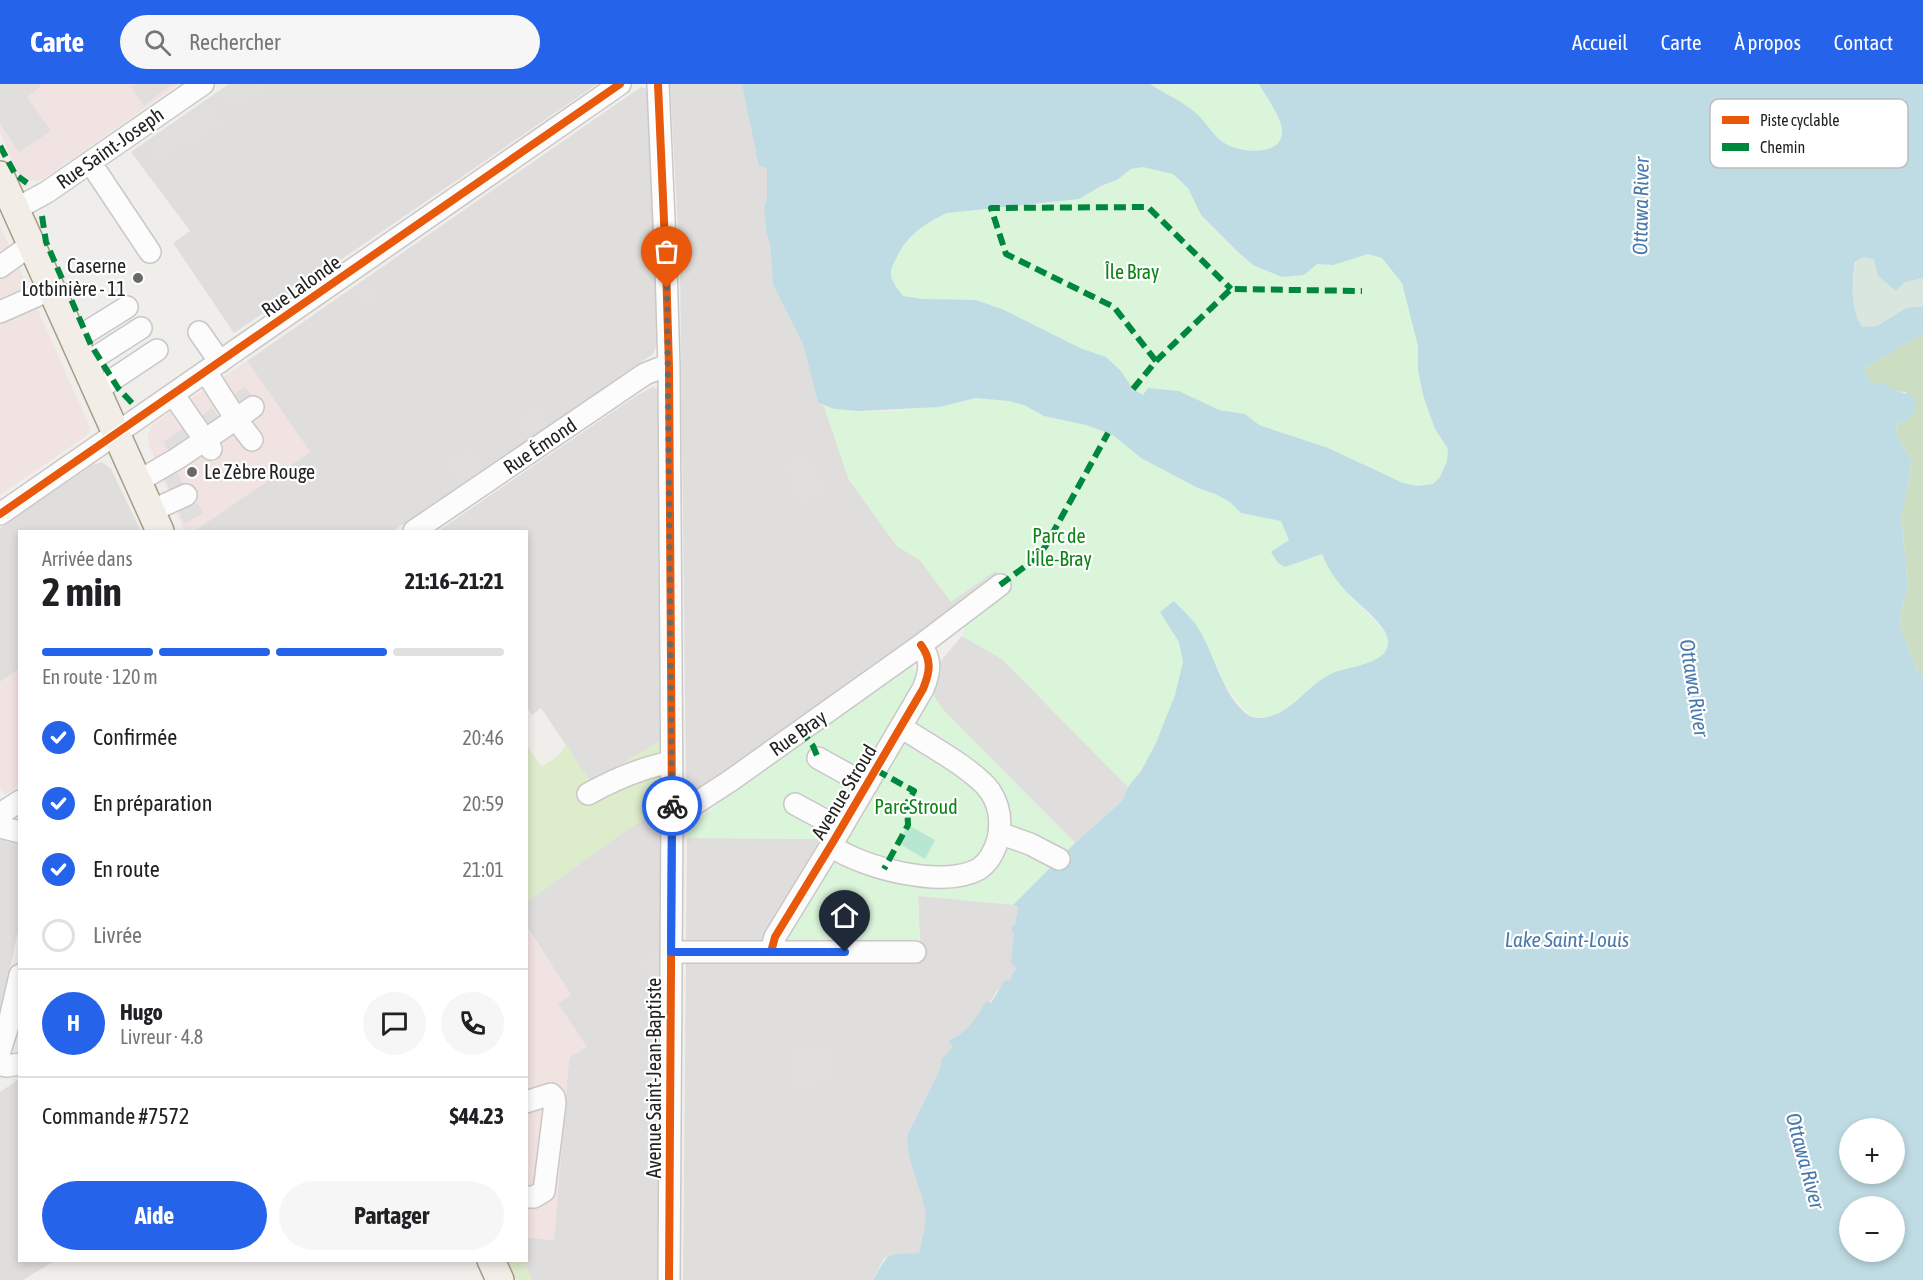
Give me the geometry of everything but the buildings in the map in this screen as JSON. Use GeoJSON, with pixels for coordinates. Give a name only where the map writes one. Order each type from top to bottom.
{"type":"FeatureCollection","features":[{"type":"Feature","properties":{"kind":"main road"},"geometry":{"type":"LineString","coordinates":[[0,175],[155,521]]}},
{"type":"Feature","properties":{"kind":"main road"},"geometry":{"type":"LineString","coordinates":[[491,1262],[500,1280]]}},
{"type":"Feature","properties":{"kind":"street","name":"Rue Saint-Joseph"},"geometry":{"type":"LineString","coordinates":[[16,209],[47,192],[203,84]]}},
{"type":"Feature","properties":{"kind":"street","name":"Rue Lalonde"},"geometry":{"type":"LineString","coordinates":[[0,514],[620,84]]}},
{"type":"Feature","properties":{"kind":"street","name":"Avenue Saint-Jean-Baptiste"},"geometry":{"type":"LineString","coordinates":[[658,84],[669,367],[672,812],[669,1280]]}},
{"type":"Feature","properties":{"kind":"street"},"geometry":{"type":"LineString","coordinates":[[90,162],[150,252]]}},
{"type":"Feature","properties":{"kind":"street"},"geometry":{"type":"LineString","coordinates":[[0,267],[32,244]]}},
{"type":"Feature","properties":{"kind":"street"},"geometry":{"type":"LineString","coordinates":[[0,312],[52,289]]}},
{"type":"Feature","properties":{"kind":"street"},"geometry":{"type":"LineString","coordinates":[[85,365],[142,328],[85,365]]}},
{"type":"Feature","properties":{"kind":"street"},"geometry":{"type":"LineString","coordinates":[[204,328],[218,363],[245,413],[252,440]]}},
{"type":"Feature","properties":{"kind":"street","name":"Rue Émond"},"geometry":{"type":"LineString","coordinates":[[415,530],[645,374],[669,367]]}},
{"type":"Feature","properties":{"kind":"street"},"geometry":{"type":"LineString","coordinates":[[173,394],[208,445]]}},
{"type":"Feature","properties":{"kind":"street"},"geometry":{"type":"LineString","coordinates":[[137,482],[208,445],[245,413]]}},
{"type":"Feature","properties":{"kind":"street"},"geometry":{"type":"LineString","coordinates":[[155,521],[186,495]]}},
{"type":"Feature","properties":{"kind":"street","name":"Rue Bray"},"geometry":{"type":"LineString","coordinates":[[672,812],[687,809],[703,800],[921,645],[1000,585]]}},
{"type":"Feature","properties":{"kind":"street","name":"Avenue Stroud"},"geometry":{"type":"LineString","coordinates":[[771,952],[775,937],[901,728],[927,679],[929,657],[921,645]]}},
{"type":"Feature","properties":{"kind":"street"},"geometry":{"type":"LineString","coordinates":[[795,804],[836,838],[849,858],[909,874],[957,876],[973,871],[984,864],[994,850],[1001,825],[996,801],[976,777],[901,728]]}},
{"type":"Feature","properties":{"kind":"street"},"geometry":{"type":"LineString","coordinates":[[818,758],[867,785]]}},
{"type":"Feature","properties":{"kind":"street"},"geometry":{"type":"LineString","coordinates":[[588,794],[633,772],[671,762]]}},
{"type":"Feature","properties":{"kind":"street"},"geometry":{"type":"LineString","coordinates":[[0,814],[18,802]]}},
{"type":"Feature","properties":{"kind":"street"},"geometry":{"type":"LineString","coordinates":[[0,827],[18,832]]}},
{"type":"Feature","properties":{"kind":"street"},"geometry":{"type":"LineString","coordinates":[[999,832],[1059,859]]}},
{"type":"Feature","properties":{"kind":"street"},"geometry":{"type":"LineString","coordinates":[[671,952],[915,952]]}},
{"type":"Feature","properties":{"kind":"street"},"geometry":{"type":"LineString","coordinates":[[0,1051],[18,984]]}},
{"type":"Feature","properties":{"kind":"street"},"geometry":{"type":"LineString","coordinates":[[0,1065],[18,1064]]}},
{"type":"Feature","properties":{"kind":"street"},"geometry":{"type":"LineString","coordinates":[[528,1101],[551,1094],[555,1103],[544,1191],[534,1197],[528,1197]]}},
{"type":"Feature","properties":{"kind":"shaded area"},"geometry":{"type":"Polygon","coordinates":[[[0,84],[178,85],[43,179],[36,181],[29,180],[17,172],[0,133],[0,84]]]}},
{"type":"Feature","properties":{"kind":"shaded area"},"geometry":{"type":"Polygon","coordinates":[[[0,84],[39,84],[41,86],[27,97],[51,131],[19,152],[0,124],[0,84]]]}},
{"type":"Feature","properties":{"kind":"shaded area"},"geometry":{"type":"Polygon","coordinates":[[[136,84],[172,84],[144,106],[131,87],[136,84]]]}},
{"type":"Feature","properties":{"kind":"shaded area"},"geometry":{"type":"Polygon","coordinates":[[[229,84],[597,84],[234,333],[173,243],[190,231],[131,152],[229,84]]]}},
{"type":"Feature","properties":{"kind":"shaded area"},"geometry":{"type":"Polygon","coordinates":[[[229,84],[238,84],[251,102],[244,107],[237,97],[226,105],[217,93],[229,84]]]}},
{"type":"Feature","properties":{"kind":"shaded area"},"geometry":{"type":"Polygon","coordinates":[[[248,84],[268,84],[270,87],[256,97],[248,84]]]}},
{"type":"Feature","properties":{"kind":"shaded area"},"geometry":{"type":"Polygon","coordinates":[[[670,84],[742,84],[758,163],[767,170],[767,199],[764,207],[773,285],[803,344],[818,403],[824,406],[849,480],[897,546],[920,560],[955,607],[705,787],[703,785],[690,792],[686,782],[680,265],[670,84]]]}},
{"type":"Feature","properties":{"kind":"shaded area"},"geometry":{"type":"Polygon","coordinates":[[[641,87],[647,89],[655,223],[658,343],[653,354],[394,530],[195,530],[310,452],[247,361],[641,87]]]}},
{"type":"Feature","properties":{"kind":"shaded area"},"geometry":{"type":"Polygon","coordinates":[[[208,102],[221,123],[194,142],[190,138],[160,159],[148,143],[208,102]]]}},
{"type":"Feature","properties":{"kind":"shaded area"},"geometry":{"type":"Polygon","coordinates":[[[0,225],[90,427],[90,432],[0,495],[0,225]]]}},
{"type":"Feature","properties":{"kind":"shaded area"},"geometry":{"type":"Polygon","coordinates":[[[1863,257],[1874,259],[1905,282],[1923,278],[1923,306],[1906,308],[1877,326],[1862,327],[1855,312],[1853,287],[1856,262],[1863,257]]]}},
{"type":"Feature","properties":{"kind":"shaded area"},"geometry":{"type":"Polygon","coordinates":[[[366,283],[376,298],[366,305],[355,289],[366,283]]]}},
{"type":"Feature","properties":{"kind":"shaded area"},"geometry":{"type":"Polygon","coordinates":[[[247,361],[310,452],[195,530],[184,530],[149,445],[148,434],[152,426],[247,361]]]}},
{"type":"Feature","properties":{"kind":"shaded area"},"geometry":{"type":"Polygon","coordinates":[[[245,387],[259,404],[236,419],[225,400],[245,387]]]}},
{"type":"Feature","properties":{"kind":"shaded area"},"geometry":{"type":"Polygon","coordinates":[[[653,387],[658,390],[660,741],[591,783],[541,708],[532,715],[528,709],[528,530],[439,530],[636,396],[653,387]]]}},
{"type":"Feature","properties":{"kind":"shaded area"},"geometry":{"type":"Polygon","coordinates":[[[536,407],[547,423],[530,435],[518,419],[536,407]]]}},
{"type":"Feature","properties":{"kind":"shaded area"},"geometry":{"type":"Polygon","coordinates":[[[212,408],[225,426],[213,435],[201,417],[212,408]]]}},
{"type":"Feature","properties":{"kind":"shaded area"},"geometry":{"type":"Polygon","coordinates":[[[184,428],[197,445],[174,461],[163,442],[184,428]]]}},
{"type":"Feature","properties":{"kind":"shaded area"},"geometry":{"type":"Polygon","coordinates":[[[469,448],[483,466],[459,482],[446,464],[469,448]]]}},
{"type":"Feature","properties":{"kind":"shaded area"},"geometry":{"type":"Polygon","coordinates":[[[809,458],[823,493],[799,500],[788,463],[809,458]]]}},
{"type":"Feature","properties":{"kind":"shaded area"},"geometry":{"type":"Polygon","coordinates":[[[102,462],[111,469],[141,530],[18,530],[18,670],[0,682],[0,528],[92,465],[102,462]]]}},
{"type":"Feature","properties":{"kind":"shaded area"},"geometry":{"type":"Polygon","coordinates":[[[176,470],[194,505],[198,503],[203,513],[184,524],[164,477],[176,470]]]}},
{"type":"Feature","properties":{"kind":"shaded area"},"geometry":{"type":"Polygon","coordinates":[[[995,571],[1009,590],[965,621],[951,602],[995,571]]]}},
{"type":"Feature","properties":{"kind":"shaded area"},"geometry":{"type":"Polygon","coordinates":[[[962,636],[1002,659],[1128,787],[1122,801],[1075,843],[946,713],[934,698],[933,689],[938,664],[962,636]]]}},
{"type":"Feature","properties":{"kind":"shaded area"},"geometry":{"type":"Polygon","coordinates":[[[18,670],[18,786],[5,795],[0,788],[0,682],[18,670]]]}},
{"type":"Feature","properties":{"kind":"shaded area"},"geometry":{"type":"Polygon","coordinates":[[[660,809],[661,1018],[657,1280],[532,1280],[524,1262],[528,1262],[528,1237],[554,1240],[569,1058],[558,1003],[571,995],[528,929],[528,901],[622,833],[660,809]]]}},
{"type":"Feature","properties":{"kind":"shaded area"},"geometry":{"type":"Polygon","coordinates":[[[687,838],[824,839],[769,936],[762,943],[691,942],[686,940],[687,838]]]}},
{"type":"Feature","properties":{"kind":"shaded area"},"geometry":{"type":"Polygon","coordinates":[[[0,839],[18,844],[18,931],[0,1016],[0,839]]]}},
{"type":"Feature","properties":{"kind":"shaded area"},"geometry":{"type":"Polygon","coordinates":[[[918,895],[1018,905],[1015,925],[1012,926],[1015,932],[1011,963],[1016,968],[1009,981],[996,992],[990,1003],[986,1001],[975,1022],[960,1036],[948,1041],[953,1046],[942,1060],[940,1069],[908,1134],[925,1206],[925,1223],[919,1253],[895,1254],[884,1258],[873,1280],[683,1280],[686,961],[920,945],[918,895]]]}},
{"type":"Feature","properties":{"kind":"shaded area"},"geometry":{"type":"Polygon","coordinates":[[[528,930],[571,995],[558,1003],[587,1047],[569,1058],[554,1241],[528,1237],[528,930]]]}},
{"type":"Feature","properties":{"kind":"shaded area"},"geometry":{"type":"Polygon","coordinates":[[[657,951],[659,972],[650,977],[644,959],[657,951]]]}},
{"type":"Feature","properties":{"kind":"shaded area"},"geometry":{"type":"Polygon","coordinates":[[[651,985],[654,1000],[643,1006],[636,995],[651,985]]]}},
{"type":"Feature","properties":{"kind":"shaded area"},"geometry":{"type":"Polygon","coordinates":[[[793,1047],[830,1047],[832,1078],[812,1079],[812,1089],[794,1090],[793,1047]]]}},
{"type":"Feature","properties":{"kind":"shaded area"},"geometry":{"type":"Polygon","coordinates":[[[18,1080],[18,1262],[53,1262],[23,1280],[0,1280],[0,1092],[18,1080]]]}},
{"type":"Feature","properties":{"kind":"green space"},"geometry":{"type":"Polygon","coordinates":[[[1150,84],[1259,84],[1279,119],[1282,130],[1281,139],[1269,149],[1251,151],[1233,147],[1218,138],[1192,110],[1150,84]]]}},
{"type":"Feature","properties":{"kind":"green space","name":"Île Bray"},"geometry":{"type":"Polygon","coordinates":[[[1143,167],[1173,174],[1188,188],[1201,215],[1253,265],[1304,275],[1317,264],[1333,265],[1368,254],[1382,258],[1402,283],[1418,346],[1418,370],[1423,395],[1435,429],[1448,449],[1447,461],[1440,477],[1433,484],[1418,486],[1403,483],[1328,448],[1259,425],[1245,414],[1219,410],[1179,391],[1144,395],[1133,389],[1121,371],[1105,357],[1080,348],[1004,310],[903,296],[893,282],[891,270],[905,244],[924,226],[947,212],[1054,203],[1090,192],[1118,180],[1131,169],[1143,167]]]}},
{"type":"Feature","properties":{"kind":"green space"},"geometry":{"type":"Polygon","coordinates":[[[1923,334],[1923,675],[1917,670],[1900,626],[1901,609],[1908,588],[1901,515],[1910,477],[1911,458],[1897,437],[1896,424],[1907,420],[1906,392],[1893,391],[1883,384],[1873,384],[1867,377],[1865,368],[1923,334]]]}},
{"type":"Feature","properties":{"kind":"green space","name":"Parc de l'Île-Bray"},"geometry":{"type":"Polygon","coordinates":[[[976,398],[1024,405],[1044,416],[1086,425],[1113,435],[1141,458],[1230,502],[1241,513],[1281,520],[1289,540],[1271,552],[1308,559],[1322,554],[1338,583],[1387,634],[1388,649],[1378,658],[1364,665],[1339,670],[1280,712],[1264,718],[1250,716],[1224,684],[1213,657],[1160,612],[1178,641],[1183,666],[1160,736],[1128,787],[1002,659],[962,636],[966,623],[960,614],[920,560],[897,546],[849,480],[824,406],[842,410],[900,411],[940,406],[976,398]]]}},
{"type":"Feature","properties":{"kind":"green space","name":"Parc Stroud"},"geometry":{"type":"Polygon","coordinates":[[[910,666],[933,689],[935,698],[946,713],[1075,843],[1013,905],[918,896],[920,945],[783,943],[824,839],[687,838],[691,827],[717,806],[716,803],[910,666]]]}},
{"type":"Feature","properties":{"kind":"green space"},"geometry":{"type":"Polygon","coordinates":[[[660,741],[660,809],[622,833],[528,901],[528,747],[542,767],[557,757],[566,745],[591,783],[660,741]]]}},
{"type":"Feature","properties":{"kind":"green space"},"geometry":{"type":"Polygon","coordinates":[[[908,825],[935,840],[925,859],[898,843],[908,825]]]}},
{"type":"Feature","properties":{"kind":"green space"},"geometry":{"type":"Polygon","coordinates":[[[508,1262],[524,1262],[532,1280],[516,1280],[508,1262]]]}},
{"type":"Feature","properties":{"kind":"water","name":"Lake Saint-Louis"},"geometry":{"type":"Polygon","coordinates":[[[742,84],[1150,84],[1192,110],[1222,141],[1233,147],[1251,151],[1269,149],[1281,139],[1281,125],[1259,84],[1923,84],[1923,278],[1905,282],[1896,291],[1878,276],[1874,259],[1863,257],[1855,262],[1853,287],[1855,312],[1862,327],[1877,326],[1906,308],[1923,306],[1923,334],[1865,368],[1867,377],[1873,384],[1883,383],[1916,398],[1915,412],[1907,420],[1896,424],[1897,437],[1911,458],[1910,477],[1901,516],[1908,588],[1901,609],[1900,626],[1917,670],[1923,675],[1923,1280],[873,1280],[890,1256],[919,1253],[925,1211],[910,1161],[908,1134],[940,1069],[941,1060],[953,1046],[948,1041],[961,1034],[970,1025],[986,1001],[991,1003],[1005,980],[1009,981],[1016,968],[1011,963],[1014,932],[1012,932],[1012,926],[1015,925],[1018,906],[1013,905],[1075,843],[1122,801],[1128,787],[1141,771],[1156,743],[1175,695],[1183,662],[1179,642],[1160,612],[1174,601],[1190,617],[1204,638],[1232,697],[1239,707],[1255,718],[1279,713],[1333,673],[1379,658],[1388,647],[1388,640],[1381,626],[1338,582],[1322,554],[1285,567],[1278,563],[1271,552],[1289,540],[1281,521],[1241,513],[1230,502],[1141,458],[1113,435],[1086,425],[1044,416],[1024,405],[1009,401],[976,398],[939,407],[859,411],[835,409],[818,403],[803,344],[773,285],[764,207],[767,199],[767,170],[761,167],[758,163],[742,84]],[[1143,167],[1131,169],[1117,180],[1079,199],[947,213],[924,226],[905,244],[891,270],[893,282],[903,296],[923,299],[976,300],[1004,310],[1080,348],[1106,357],[1121,371],[1133,389],[1143,395],[1148,388],[1179,391],[1219,410],[1245,414],[1259,425],[1328,448],[1403,483],[1418,486],[1433,484],[1440,477],[1447,461],[1448,449],[1435,429],[1423,395],[1418,370],[1418,346],[1402,283],[1382,258],[1368,254],[1333,265],[1317,264],[1304,275],[1282,277],[1253,265],[1237,251],[1201,215],[1188,188],[1173,174],[1143,167]]]}},
{"type":"Feature","properties":{"kind":"marked path"},"geometry":{"type":"LineString","coordinates":[[0,146],[15,174],[27,183]]}},
{"type":"Feature","properties":{"kind":"marked path"},"geometry":{"type":"LineString","coordinates":[[1156,361],[1114,307],[1006,254],[991,208],[1148,207],[1231,289]]}},
{"type":"Feature","properties":{"kind":"marked path"},"geometry":{"type":"LineString","coordinates":[[42,216],[46,242],[91,345],[118,388],[133,404]]}},
{"type":"Feature","properties":{"kind":"marked path"},"geometry":{"type":"LineString","coordinates":[[1133,389],[1156,361],[1231,289],[1362,291]]}},
{"type":"Feature","properties":{"kind":"marked path"},"geometry":{"type":"LineString","coordinates":[[1000,585],[1031,562],[1045,547],[1108,433]]}},
{"type":"Feature","properties":{"kind":"marked path"},"geometry":{"type":"LineString","coordinates":[[801,730],[813,746],[818,758]]}},
{"type":"Feature","properties":{"kind":"marked path"},"geometry":{"type":"LineString","coordinates":[[876,770],[914,791],[907,803],[908,825],[884,869]]}},
{"type":"Feature","properties":{"kind":"cycle path"},"geometry":{"type":"LineString","coordinates":[[0,514],[620,84]]}},
{"type":"Feature","properties":{"kind":"cycle path"},"geometry":{"type":"LineString","coordinates":[[658,84],[669,367],[672,812],[669,1280]]}},
{"type":"Feature","properties":{"kind":"cycle path"},"geometry":{"type":"LineString","coordinates":[[771,952],[775,937],[923,689],[929,666],[921,645]]}},
{"type":"Feature","properties":{"kind":"way so far"},"geometry":{"type":"LineString","coordinates":[[667,288],[672,806]]}},
{"type":"Feature","properties":{"kind":"place","name":"Caserne Lotbinière - 11"},"geometry":{"type":"Point","coordinates":[138,278]}},
{"type":"Feature","properties":{"kind":"place","name":"Le Zèbre Rouge"},"geometry":{"type":"Point","coordinates":[192,472]}},
{"type":"Feature","properties":{"kind":"route"},"geometry":{"type":"LineString","coordinates":[[672,806],[671,952],[845,952]]}},
{"type":"Feature","properties":{"kind":"water label","name":"Ottawa River"},"geometry":{"type":"Point","coordinates":[1641,206]}},
{"type":"Feature","properties":{"kind":"water label","name":"Ottawa River"},"geometry":{"type":"Point","coordinates":[1694,688]}},
{"type":"Feature","properties":{"kind":"water label","name":"Ottawa River"},"geometry":{"type":"Point","coordinates":[1805,1161]}}]}
